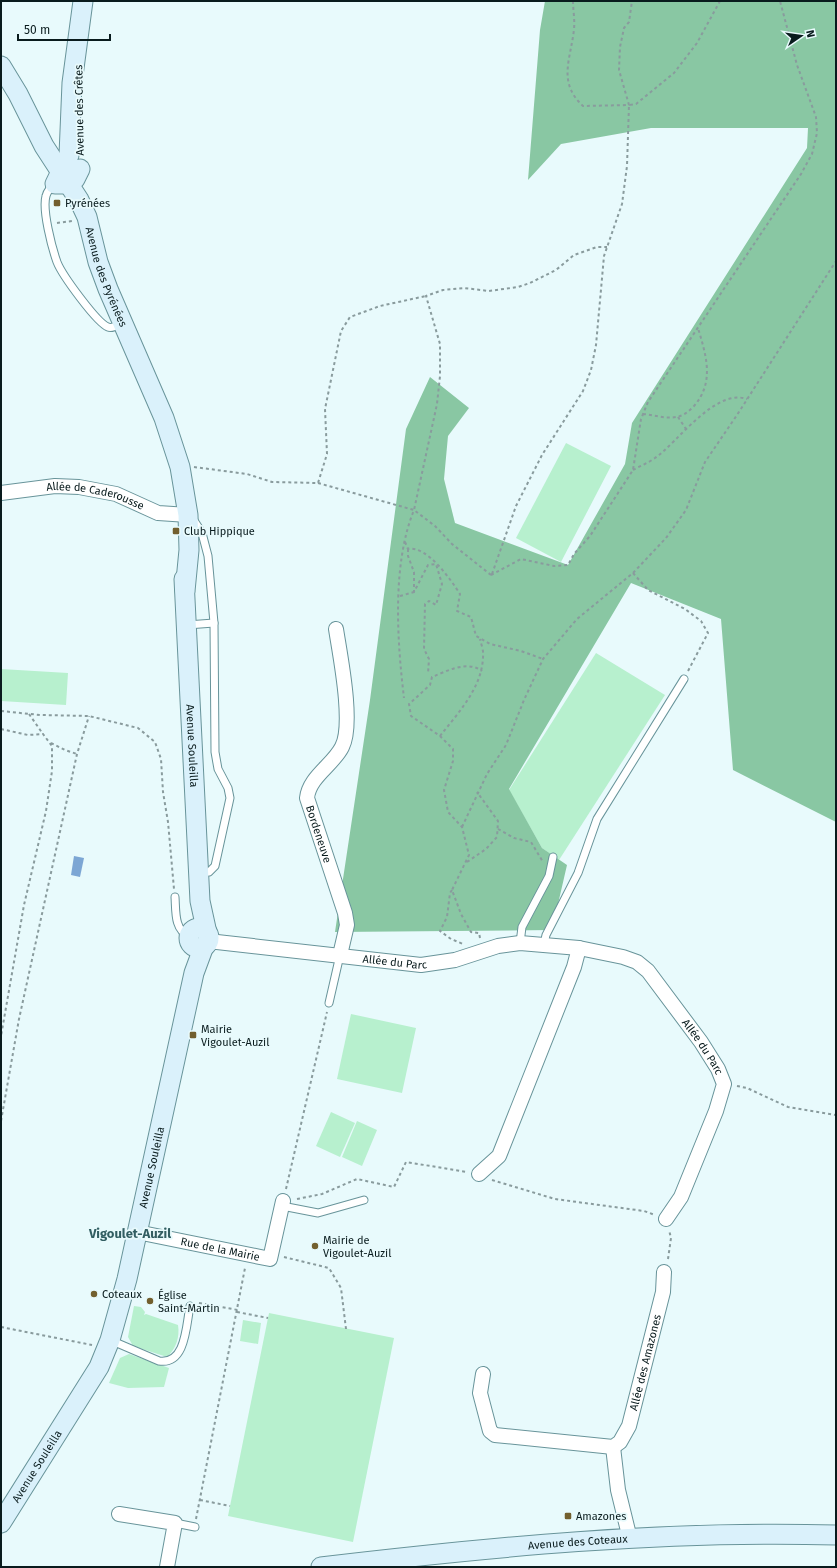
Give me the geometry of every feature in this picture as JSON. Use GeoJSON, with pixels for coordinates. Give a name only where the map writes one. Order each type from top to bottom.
{"type":"FeatureCollection","features":[{"type":"Feature","properties":{"kind":"street","name":"Avenue des Crêtes"},"geometry":{"type":"LineString","coordinates":[[80,169],[74,179],[61,179],[69,155],[72,83],[83,1]]}},
{"type":"Feature","properties":{"kind":"street","name":"Avenue des Crêtes"},"geometry":{"type":"LineString","coordinates":[[77,50],[80,169],[79,200]]}},
{"type":"Feature","properties":{"kind":"street","name":"Avenue des Pyrénées"},"geometry":{"type":"LineString","coordinates":[[1,66],[18,94],[61,179],[68,203],[76,220],[91,274],[136,356],[164,418],[180,467],[183,514]]}},
{"type":"Feature","properties":{"kind":"street","name":"Avenue des Pyrénées"},"geometry":{"type":"LineString","coordinates":[[18,94],[37,152],[79,200],[87,217],[98,262],[118,325]]}},
{"type":"Feature","properties":{"kind":"street","name":"Avenue des Crêtes"},"geometry":{"type":"LineString","coordinates":[[44,146],[59,145],[70,137]]}},
{"type":"Feature","properties":{"kind":"street","name":"Avenue des Pyrénées"},"geometry":{"type":"LineString","coordinates":[[173,444],[183,514]]}},
{"type":"Feature","properties":{"kind":"street","name":"Allée de Caderousse"},"geometry":{"type":"LineString","coordinates":[[1,493],[55,486],[79,487],[116,494],[158,513],[183,514]]}},
{"type":"Feature","properties":{"kind":"street","name":"Avenue Souleilla"},"geometry":{"type":"LineString","coordinates":[[1,1523],[99,1367],[103,1343],[122,1300],[194,973],[199,938],[200,901],[185,590],[189,550],[183,514]]}},
{"type":"Feature","properties":{"kind":"street","name":"Bordeneuve"},"geometry":{"type":"LineString","coordinates":[[336,629],[345,686],[346,735],[336,759],[323,770],[308,789],[307,798],[345,913],[347,925],[340,955]]}},
{"type":"Feature","properties":{"kind":"street","name":"Allée du Parc"},"geometry":{"type":"LineString","coordinates":[[199,938],[421,965],[438,964],[498,946],[520,943],[579,948],[623,957],[637,962],[648,971],[701,1042],[718,1069],[724,1084],[716,1111],[681,1197],[666,1220]]}},
{"type":"Feature","properties":{"kind":"street"},"geometry":{"type":"LineString","coordinates":[[479,1174],[499,1156],[574,968],[579,948]]}},
{"type":"Feature","properties":{"kind":"street","name":"Rue de la Mairie"},"geometry":{"type":"LineString","coordinates":[[137,1232],[270,1259],[283,1204]]}},
{"type":"Feature","properties":{"kind":"street","name":"Allée des Amazones"},"geometry":{"type":"LineString","coordinates":[[613,1447],[620,1442],[629,1426],[663,1292],[664,1272]]}},
{"type":"Feature","properties":{"kind":"street"},"geometry":{"type":"LineString","coordinates":[[482,1374],[480,1393],[490,1431],[495,1435],[613,1447],[618,1490],[630,1539]]}},
{"type":"Feature","properties":{"kind":"street"},"geometry":{"type":"LineString","coordinates":[[119,1514],[175,1523],[167,1567]]}},
{"type":"Feature","properties":{"kind":"street","name":"Avenue des Coteaux"},"geometry":{"type":"LineString","coordinates":[[321,1567],[422,1561],[630,1539],[738,1534],[836,1535]]}},
{"type":"Feature","properties":{"kind":"lane"},"geometry":{"type":"LineString","coordinates":[[61,179],[46,196],[48,224],[57,263],[68,282],[98,320],[107,327],[118,325]]}},
{"type":"Feature","properties":{"kind":"lane"},"geometry":{"type":"LineString","coordinates":[[183,514],[191,516],[202,533],[208,556],[214,623],[215,752],[218,769],[228,788],[230,798],[215,866],[209,872],[199,873]]}},
{"type":"Feature","properties":{"kind":"lane"},"geometry":{"type":"LineString","coordinates":[[187,625],[214,623]]}},
{"type":"Feature","properties":{"kind":"lane"},"geometry":{"type":"LineString","coordinates":[[544,944],[546,935],[578,873],[597,819],[684,679]]}},
{"type":"Feature","properties":{"kind":"lane"},"geometry":{"type":"LineString","coordinates":[[520,943],[522,927],[549,876],[553,857]]}},
{"type":"Feature","properties":{"kind":"lane"},"geometry":{"type":"LineString","coordinates":[[175,897],[177,921],[184,934],[199,938]]}},
{"type":"Feature","properties":{"kind":"lane"},"geometry":{"type":"LineString","coordinates":[[329,1003],[340,955]]}},
{"type":"Feature","properties":{"kind":"lane"},"geometry":{"type":"LineString","coordinates":[[283,1204],[318,1213],[364,1200]]}},
{"type":"Feature","properties":{"kind":"lane"},"geometry":{"type":"LineString","coordinates":[[103,1343],[159,1361],[167,1362],[173,1360],[178,1356],[182,1345],[190,1306]]}},
{"type":"Feature","properties":{"kind":"lane"},"geometry":{"type":"LineString","coordinates":[[175,1523],[195,1527]]}},
{"type":"Feature","properties":{"kind":"path"},"geometry":{"type":"LineString","coordinates":[[573,1],[574,28],[567,79],[572,96],[583,106],[636,104],[674,73],[697,42],[720,1]]}},
{"type":"Feature","properties":{"kind":"path"},"geometry":{"type":"LineString","coordinates":[[491,575],[516,506],[542,455],[583,390],[591,370],[596,345],[604,256],[622,204],[627,166],[629,105],[619,70],[620,47],[624,28],[629,22],[632,1]]}},
{"type":"Feature","properties":{"kind":"path"},"geometry":{"type":"LineString","coordinates":[[491,575],[521,559],[554,566],[568,566],[574,554],[590,536],[633,470],[643,414],[648,402],[801,174],[812,154],[818,133],[816,117],[797,65],[780,1]]}},
{"type":"Feature","properties":{"kind":"path"},"geometry":{"type":"LineString","coordinates":[[48,224],[76,220]]}},
{"type":"Feature","properties":{"kind":"path"},"geometry":{"type":"LineString","coordinates":[[318,484],[327,454],[325,409],[341,331],[350,316],[380,306],[426,296],[443,290],[464,288],[488,291],[518,287],[530,283],[556,270],[574,254],[597,247],[607,247]]}},
{"type":"Feature","properties":{"kind":"path"},"geometry":{"type":"LineString","coordinates":[[462,827],[477,792],[506,745],[524,700],[543,659],[577,619],[633,573],[666,538],[686,510],[704,462],[747,399],[836,261]]}},
{"type":"Feature","properties":{"kind":"path"},"geometry":{"type":"LineString","coordinates":[[404,698],[398,654],[399,597],[404,541],[414,510],[428,450],[437,404],[440,376],[440,344],[426,296]]}},
{"type":"Feature","properties":{"kind":"path"},"geometry":{"type":"LineString","coordinates":[[643,414],[678,417],[688,412],[698,402],[706,386],[708,374],[698,328]]}},
{"type":"Feature","properties":{"kind":"path"},"geometry":{"type":"LineString","coordinates":[[633,470],[655,458],[711,408],[729,399],[740,396],[747,399]]}},
{"type":"Feature","properties":{"kind":"path"},"geometry":{"type":"LineString","coordinates":[[678,417],[686,429]]}},
{"type":"Feature","properties":{"kind":"path"},"geometry":{"type":"LineString","coordinates":[[180,467],[187,465],[247,474],[272,482],[318,484],[414,510],[435,526],[452,544],[491,575]]}},
{"type":"Feature","properties":{"kind":"path"},"geometry":{"type":"LineString","coordinates":[[404,541],[408,549],[408,556],[414,572],[414,592]]}},
{"type":"Feature","properties":{"kind":"path"},"geometry":{"type":"LineString","coordinates":[[408,549],[414,548],[423,552],[450,578],[460,594],[457,611],[471,617],[476,636],[490,644],[521,651],[543,659]]}},
{"type":"Feature","properties":{"kind":"path"},"geometry":{"type":"LineString","coordinates":[[399,597],[414,592],[428,565],[436,564]]}},
{"type":"Feature","properties":{"kind":"path"},"geometry":{"type":"LineString","coordinates":[[428,674],[428,659],[424,648],[425,604],[429,601],[436,605],[438,599],[442,584],[436,564]]}},
{"type":"Feature","properties":{"kind":"path"},"geometry":{"type":"LineString","coordinates":[[633,573],[648,590],[685,609],[701,621],[708,633],[684,679]]}},
{"type":"Feature","properties":{"kind":"path"},"geometry":{"type":"LineString","coordinates":[[440,736],[468,699],[481,677],[484,656],[480,638]]}},
{"type":"Feature","properties":{"kind":"path"},"geometry":{"type":"LineString","coordinates":[[470,946],[451,940],[440,931],[447,916],[450,893],[469,855],[462,827],[448,812],[444,790],[453,761],[453,749],[440,736],[410,716],[409,704],[430,685],[432,677],[466,666],[477,667],[482,671]]}},
{"type":"Feature","properties":{"kind":"path"},"geometry":{"type":"LineString","coordinates":[[1,711],[29,714],[88,716],[138,728],[155,742],[161,759],[163,792],[168,822],[175,897]]}},
{"type":"Feature","properties":{"kind":"path"},"geometry":{"type":"LineString","coordinates":[[29,714],[51,743],[77,754]]}},
{"type":"Feature","properties":{"kind":"path"},"geometry":{"type":"LineString","coordinates":[[1,1121],[19,1019],[77,754],[88,716]]}},
{"type":"Feature","properties":{"kind":"path"},"geometry":{"type":"LineString","coordinates":[[1,729],[28,735],[43,734]]}},
{"type":"Feature","properties":{"kind":"path"},"geometry":{"type":"LineString","coordinates":[[1,1036],[24,905],[46,811],[52,771],[51,743]]}},
{"type":"Feature","properties":{"kind":"path"},"geometry":{"type":"LineString","coordinates":[[466,863],[486,850],[497,837],[498,821],[477,792]]}},
{"type":"Feature","properties":{"kind":"path"},"geometry":{"type":"LineString","coordinates":[[498,829],[514,838],[531,842],[539,853],[549,876]]}},
{"type":"Feature","properties":{"kind":"path"},"geometry":{"type":"LineString","coordinates":[[452,890],[466,925],[471,932],[480,934],[481,943]]}},
{"type":"Feature","properties":{"kind":"path"},"geometry":{"type":"LineString","coordinates":[[329,1003],[283,1204],[322,1194],[357,1179],[394,1187],[406,1162],[479,1174],[498,1184],[555,1199],[644,1211],[666,1220],[671,1238],[664,1272]]}},
{"type":"Feature","properties":{"kind":"path"},"geometry":{"type":"LineString","coordinates":[[724,1084],[747,1088],[788,1107],[836,1115]]}},
{"type":"Feature","properties":{"kind":"path"},"geometry":{"type":"LineString","coordinates":[[195,1527],[248,1255]]}},
{"type":"Feature","properties":{"kind":"path"},"geometry":{"type":"LineString","coordinates":[[270,1256],[288,1257],[306,1264],[329,1268],[341,1288],[346,1329]]}},
{"type":"Feature","properties":{"kind":"path"},"geometry":{"type":"LineString","coordinates":[[198,1302],[268,1318]]}},
{"type":"Feature","properties":{"kind":"path"},"geometry":{"type":"LineString","coordinates":[[1,1327],[103,1343]]}},
{"type":"Feature","properties":{"kind":"path"},"geometry":{"type":"LineString","coordinates":[[200,1500],[230,1506]]}},
{"type":"Feature","properties":{"kind":"green space"},"geometry":{"type":"Polygon","coordinates":[[[545,1],[836,1],[836,822],[733,770],[721,619],[631,583],[509,789],[542,848],[567,865],[552,930],[335,932],[370,700],[406,429],[430,377],[469,408],[448,436],[444,479],[455,523],[568,565],[625,464],[632,423],[807,148],[808,128],[651,128],[561,144],[528,180],[540,30],[545,1]]]}},
{"type":"Feature","properties":{"kind":"green space"},"geometry":{"type":"Polygon","coordinates":[[[566,443],[611,466],[561,562],[516,538],[566,443]]]}},
{"type":"Feature","properties":{"kind":"green space"},"geometry":{"type":"Polygon","coordinates":[[[596,653],[665,695],[559,860],[542,848],[509,790],[596,653]]]}},
{"type":"Feature","properties":{"kind":"green space"},"geometry":{"type":"Polygon","coordinates":[[[1,669],[68,673],[66,705],[1,701],[1,669]]]}},
{"type":"Feature","properties":{"kind":"green space"},"geometry":{"type":"Polygon","coordinates":[[[351,1014],[416,1028],[402,1093],[337,1079],[351,1014]]]}},
{"type":"Feature","properties":{"kind":"green space"},"geometry":{"type":"Polygon","coordinates":[[[331,1112],[355,1123],[340,1157],[316,1146],[331,1112]]]}},
{"type":"Feature","properties":{"kind":"green space"},"geometry":{"type":"Polygon","coordinates":[[[357,1121],[377,1130],[362,1166],[342,1157],[357,1121]]]}},
{"type":"Feature","properties":{"kind":"green space"},"geometry":{"type":"Polygon","coordinates":[[[134,1306],[141,1307],[145,1312],[144,1315],[146,1314],[178,1325],[177,1342],[167,1357],[133,1346],[128,1337],[134,1306]]]}},
{"type":"Feature","properties":{"kind":"green space"},"geometry":{"type":"Polygon","coordinates":[[[269,1313],[394,1338],[353,1542],[228,1516],[269,1313]]]}},
{"type":"Feature","properties":{"kind":"green space"},"geometry":{"type":"Polygon","coordinates":[[[243,1320],[261,1323],[258,1344],[240,1341],[243,1320]]]}},
{"type":"Feature","properties":{"kind":"green space"},"geometry":{"type":"Polygon","coordinates":[[[129,1354],[169,1368],[164,1387],[128,1388],[109,1383],[120,1358],[129,1354]]]}},
{"type":"Feature","properties":{"kind":"water"},"geometry":{"type":"Polygon","coordinates":[[[74,856],[84,858],[80,877],[71,875],[74,856]]]}},
{"type":"Feature","properties":{"kind":"place","name":"Pyrénées"},"geometry":{"type":"Point","coordinates":[57,203]}},
{"type":"Feature","properties":{"kind":"place","name":"Club Hippique"},"geometry":{"type":"Point","coordinates":[176,531]}},
{"type":"Feature","properties":{"kind":"place","name":"Mairie Vigoulet-Auzil"},"geometry":{"type":"Point","coordinates":[193,1035]}},
{"type":"Feature","properties":{"kind":"place","name":"Mairie de Vigoulet-Auzil"},"geometry":{"type":"Point","coordinates":[315,1246]}},
{"type":"Feature","properties":{"kind":"place","name":"Coteaux"},"geometry":{"type":"Point","coordinates":[94,1294]}},
{"type":"Feature","properties":{"kind":"place","name":"Église Saint-Martin"},"geometry":{"type":"Point","coordinates":[150,1301]}},
{"type":"Feature","properties":{"kind":"place","name":"Amazones"},"geometry":{"type":"Point","coordinates":[568,1516]}},
{"type":"Feature","properties":{"kind":"district","name":"Vigoulet-Auzil"},"geometry":{"type":"Point","coordinates":[130,1233]}}]}
